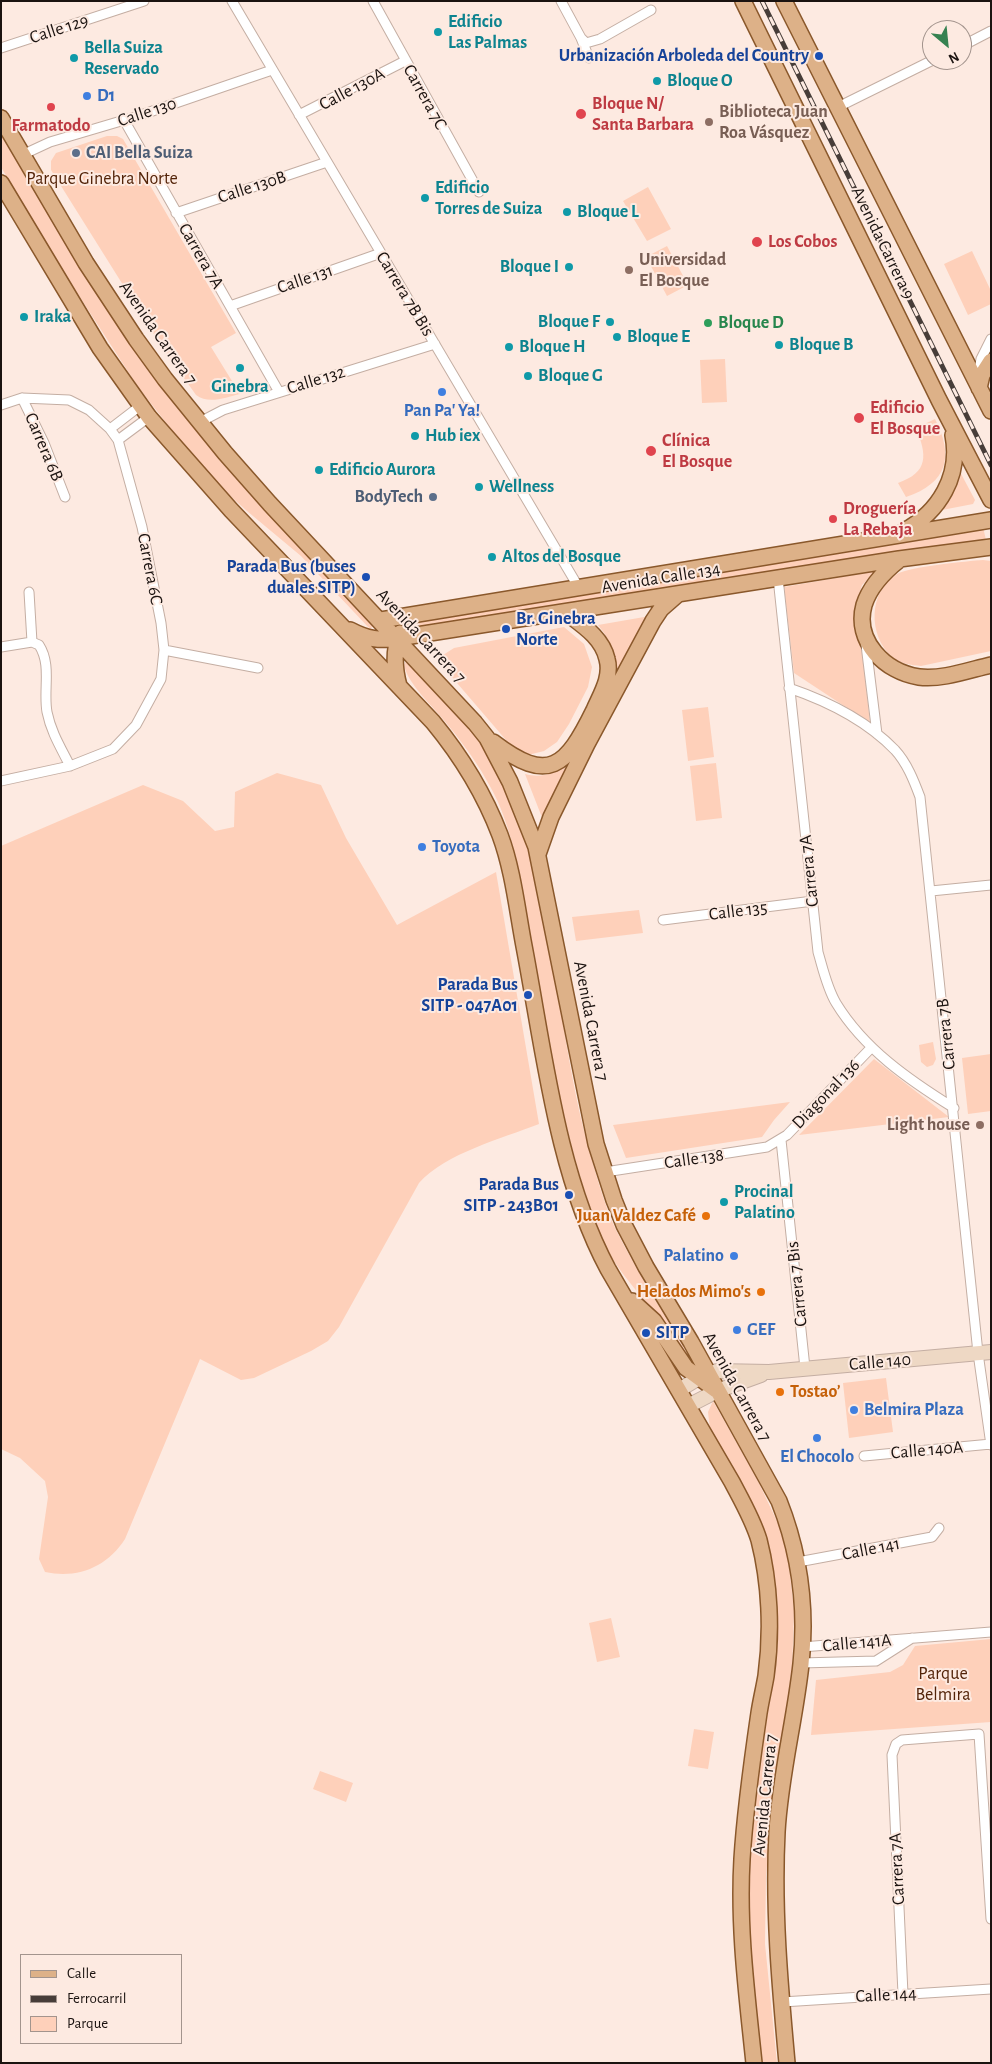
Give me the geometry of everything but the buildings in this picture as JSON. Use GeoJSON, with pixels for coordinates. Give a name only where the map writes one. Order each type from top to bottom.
{"type":"FeatureCollection","features":[{"type":"Feature","properties":{"kind":"main road","name":"Avenida Carrera 9"},"geometry":{"type":"LineString","coordinates":[[743,1],[951,424],[991,500]]}},
{"type":"Feature","properties":{"kind":"main road","name":"Avenida Carrera 9"},"geometry":{"type":"LineString","coordinates":[[784,1],[836,108],[991,411]]}},
{"type":"Feature","properties":{"kind":"main road","name":"Avenida Carrera 7"},"geometry":{"type":"LineString","coordinates":[[1,118],[86,263],[136,339],[200,422],[270,504],[464,710],[486,738],[512,786],[538,854],[596,1144],[614,1200],[633,1242],[703,1376],[718,1391],[779,1501],[788,1523],[798,1562],[802,1604],[801,1663],[782,1784],[777,1830],[776,1936],[787,2063]]}},
{"type":"Feature","properties":{"kind":"main road","name":"Avenida Carrera 7"},"geometry":{"type":"LineString","coordinates":[[1,183],[100,348],[144,412],[206,483],[399,686],[453,746],[483,797],[500,835],[512,880],[562,1143],[576,1195],[594,1242],[751,1518],[759,1540],[767,1580],[768,1628],[766,1674],[748,1794],[742,1867],[742,1949],[754,2063]]}},
{"type":"Feature","properties":{"kind":"main road"},"geometry":{"type":"LineString","coordinates":[[979,388],[982,376],[991,361]]}},
{"type":"Feature","properties":{"kind":"main road"},"geometry":{"type":"LineString","coordinates":[[896,535],[925,516],[943,497],[954,465],[956,448],[951,424]]}},
{"type":"Feature","properties":{"kind":"main road","name":"Avenida Calle 134"},"geometry":{"type":"LineString","coordinates":[[381,620],[991,520]]}},
{"type":"Feature","properties":{"kind":"main road","name":"Avenida Calle 134"},"geometry":{"type":"LineString","coordinates":[[340,624],[369,639],[398,638],[899,559],[991,547]]}},
{"type":"Feature","properties":{"kind":"main road"},"geometry":{"type":"LineString","coordinates":[[899,559],[878,579],[865,603],[863,619],[866,638],[875,654],[884,663],[901,673],[920,677],[956,673],[991,665]]}},
{"type":"Feature","properties":{"kind":"main road"},"geometry":{"type":"LineString","coordinates":[[538,854],[551,817],[653,621],[678,594]]}},
{"type":"Feature","properties":{"kind":"main road"},"geometry":{"type":"LineString","coordinates":[[486,738],[511,756],[532,766],[542,766],[560,761],[576,744],[604,688],[609,668],[602,645],[586,628],[565,612]]}},
{"type":"Feature","properties":{"kind":"main road"},"geometry":{"type":"LineString","coordinates":[[399,686],[394,664],[398,638],[408,616]]}},
{"type":"Feature","properties":{"kind":"main road"},"geometry":{"type":"LineString","coordinates":[[624,1295],[654,1321],[682,1364],[703,1376]]}},
{"type":"Feature","properties":{"kind":"street","name":"Calle 129"},"geometry":{"type":"LineString","coordinates":[[1,48],[144,1]]}},
{"type":"Feature","properties":{"kind":"street","name":"Carrera 7B Bis"},"geometry":{"type":"LineString","coordinates":[[232,1],[579,588]]}},
{"type":"Feature","properties":{"kind":"street","name":"Carrera 7C"},"geometry":{"type":"LineString","coordinates":[[373,1],[479,192]]}},
{"type":"Feature","properties":{"kind":"street"},"geometry":{"type":"LineString","coordinates":[[561,1],[581,38],[589,58]]}},
{"type":"Feature","properties":{"kind":"street"},"geometry":{"type":"LineString","coordinates":[[581,38],[586,42],[591,42],[651,10]]}},
{"type":"Feature","properties":{"kind":"street"},"geometry":{"type":"LineString","coordinates":[[972,41],[991,31]]}},
{"type":"Feature","properties":{"kind":"street","name":"Calle 130A"},"geometry":{"type":"LineString","coordinates":[[299,115],[405,61]]}},
{"type":"Feature","properties":{"kind":"street"},"geometry":{"type":"LineString","coordinates":[[836,108],[922,65]]}},
{"type":"Feature","properties":{"kind":"street","name":"Calle 130"},"geometry":{"type":"LineString","coordinates":[[22,154],[50,142],[124,120],[272,70]]}},
{"type":"Feature","properties":{"kind":"street","name":"Carrera 7A"},"geometry":{"type":"LineString","coordinates":[[124,120],[279,392]]}},
{"type":"Feature","properties":{"kind":"street","name":"Calle 130B"},"geometry":{"type":"LineString","coordinates":[[176,212],[327,162]]}},
{"type":"Feature","properties":{"kind":"street","name":"Calle 131"},"geometry":{"type":"LineString","coordinates":[[230,306],[381,253]]}},
{"type":"Feature","properties":{"kind":"street"},"geometry":{"type":"LineString","coordinates":[[979,388],[978,374],[981,359],[991,339]]}},
{"type":"Feature","properties":{"kind":"street","name":"Calle 132"},"geometry":{"type":"LineString","coordinates":[[200,422],[223,410],[435,344]]}},
{"type":"Feature","properties":{"kind":"street"},"geometry":{"type":"LineString","coordinates":[[1,406],[22,398]]}},
{"type":"Feature","properties":{"kind":"street","name":"Carrera 6C"},"geometry":{"type":"LineString","coordinates":[[1,781],[70,766],[113,749],[136,725],[161,679],[164,650],[161,623],[142,527],[118,440],[110,429],[89,410],[69,400],[22,398]]}},
{"type":"Feature","properties":{"kind":"street","name":"Carrera 6B"},"geometry":{"type":"LineString","coordinates":[[22,398],[44,443],[65,497]]}},
{"type":"Feature","properties":{"kind":"street"},"geometry":{"type":"LineString","coordinates":[[110,429],[144,412]]}},
{"type":"Feature","properties":{"kind":"street"},"geometry":{"type":"LineString","coordinates":[[118,440],[144,412]]}},
{"type":"Feature","properties":{"kind":"street","name":"Carrera 7A"},"geometry":{"type":"LineString","coordinates":[[778,578],[818,952],[827,983],[836,1002],[871,1048],[917,1084],[954,1108]]}},
{"type":"Feature","properties":{"kind":"street"},"geometry":{"type":"LineString","coordinates":[[29,592],[32,642]]}},
{"type":"Feature","properties":{"kind":"street"},"geometry":{"type":"LineString","coordinates":[[866,638],[877,734]]}},
{"type":"Feature","properties":{"kind":"street"},"geometry":{"type":"LineString","coordinates":[[1,647],[32,642],[38,645],[46,660],[47,711],[51,728],[70,766]]}},
{"type":"Feature","properties":{"kind":"street"},"geometry":{"type":"LineString","coordinates":[[164,650],[258,668]]}},
{"type":"Feature","properties":{"kind":"street","name":"Carrera 7B"},"geometry":{"type":"LineString","coordinates":[[789,688],[832,704],[877,734],[896,751],[912,776],[920,797],[954,1108],[985,1352],[991,1444]]}},
{"type":"Feature","properties":{"kind":"street"},"geometry":{"type":"LineString","coordinates":[[931,890],[991,885]]}},
{"type":"Feature","properties":{"kind":"street","name":"Calle 135"},"geometry":{"type":"LineString","coordinates":[[663,920],[813,902]]}},
{"type":"Feature","properties":{"kind":"street","name":"Diagonal 136"},"geometry":{"type":"LineString","coordinates":[[781,1140],[871,1048]]}},
{"type":"Feature","properties":{"kind":"street","name":"Calle 138"},"geometry":{"type":"LineString","coordinates":[[605,1172],[758,1149],[781,1140]]}},
{"type":"Feature","properties":{"kind":"street","name":"Carrera 7 Bis"},"geometry":{"type":"LineString","coordinates":[[781,1140],[805,1368]]}},
{"type":"Feature","properties":{"kind":"street","name":"Calle 140"},"geometry":{"type":"LineString","coordinates":[[679,1390],[703,1376],[721,1371],[769,1372],[985,1352]]}},
{"type":"Feature","properties":{"kind":"street","name":"Calle 140"},"geometry":{"type":"LineString","coordinates":[[688,1406],[718,1391],[769,1372]]}},
{"type":"Feature","properties":{"kind":"street","name":"Calle 140A"},"geometry":{"type":"LineString","coordinates":[[864,1456],[991,1444]]}},
{"type":"Feature","properties":{"kind":"street","name":"Calle 141"},"geometry":{"type":"LineString","coordinates":[[798,1562],[932,1537],[939,1528]]}},
{"type":"Feature","properties":{"kind":"street","name":"Calle 141A"},"geometry":{"type":"LineString","coordinates":[[802,1647],[991,1632]]}},
{"type":"Feature","properties":{"kind":"street","name":"Calle 141A"},"geometry":{"type":"LineString","coordinates":[[801,1663],[876,1660],[912,1638]]}},
{"type":"Feature","properties":{"kind":"street","name":"Carrera 7A"},"geometry":{"type":"LineString","coordinates":[[903,1994],[892,1755],[896,1744],[906,1739],[979,1734],[991,1919]]}},
{"type":"Feature","properties":{"kind":"street","name":"Calle 144"},"geometry":{"type":"LineString","coordinates":[[782,2002],[991,1989]]}},
{"type":"Feature","properties":{"kind":"green space"},"geometry":{"type":"Polygon","coordinates":[[[1,135],[77,258],[126,330],[375,624],[370,629],[301,556],[208,476],[138,387],[50,251],[1,167],[1,135]]]}},
{"type":"Feature","properties":{"kind":"green space","name":"Parque Ginebra Norte"},"geometry":{"type":"Polygon","coordinates":[[[107,136],[117,136],[123,139],[236,333],[211,347],[240,394],[212,400],[196,395],[160,344],[51,170],[51,161],[56,153],[107,136]]]}},
{"type":"Feature","properties":{"kind":"green space"},"geometry":{"type":"Polygon","coordinates":[[[648,187],[671,229],[647,241],[623,201],[648,187]]]}},
{"type":"Feature","properties":{"kind":"green space"},"geometry":{"type":"Polygon","coordinates":[[[667,246],[688,285],[667,296],[646,257],[667,246]]]}},
{"type":"Feature","properties":{"kind":"green space"},"geometry":{"type":"Polygon","coordinates":[[[972,251],[991,291],[991,304],[968,315],[944,264],[972,251]]]}},
{"type":"Feature","properties":{"kind":"green space"},"geometry":{"type":"Polygon","coordinates":[[[725,359],[727,402],[702,403],[700,360],[725,359]]]}},
{"type":"Feature","properties":{"kind":"green space"},"geometry":{"type":"Polygon","coordinates":[[[935,419],[944,445],[943,467],[939,476],[931,484],[906,497],[898,483],[915,474],[923,462],[922,446],[916,428],[935,419]]]}},
{"type":"Feature","properties":{"kind":"green space"},"geometry":{"type":"Polygon","coordinates":[[[959,470],[975,500],[973,504],[942,510],[951,495],[959,470]]]}},
{"type":"Feature","properties":{"kind":"green space"},"geometry":{"type":"Polygon","coordinates":[[[983,527],[986,540],[422,628],[416,620],[983,527]]]}},
{"type":"Feature","properties":{"kind":"green space"},"geometry":{"type":"Polygon","coordinates":[[[983,560],[991,561],[991,651],[921,666],[902,663],[892,657],[884,648],[875,626],[876,602],[887,582],[903,571],[983,560]]]}},
{"type":"Feature","properties":{"kind":"green space"},"geometry":{"type":"Polygon","coordinates":[[[876,571],[862,585],[857,601],[870,723],[794,673],[784,587],[876,571]]]}},
{"type":"Feature","properties":{"kind":"green space"},"geometry":{"type":"Polygon","coordinates":[[[650,616],[614,678],[614,656],[607,637],[598,625],[650,616]]]}},
{"type":"Feature","properties":{"kind":"green space"},"geometry":{"type":"Polygon","coordinates":[[[564,627],[584,644],[592,667],[588,687],[569,724],[557,742],[544,751],[528,755],[512,747],[445,669],[442,662],[443,655],[454,648],[564,627]]]}},
{"type":"Feature","properties":{"kind":"green space"},"geometry":{"type":"Polygon","coordinates":[[[408,658],[456,711],[489,753],[516,812],[531,858],[542,904],[576,1095],[603,1197],[624,1246],[695,1367],[622,1273],[606,1248],[588,1202],[567,1128],[551,1052],[518,869],[505,819],[493,792],[475,761],[442,717],[422,696],[406,673],[404,665],[408,658]]]}},
{"type":"Feature","properties":{"kind":"green space"},"geometry":{"type":"Polygon","coordinates":[[[708,707],[714,757],[688,761],[682,710],[708,707]]]}},
{"type":"Feature","properties":{"kind":"green space"},"geometry":{"type":"Polygon","coordinates":[[[572,763],[543,820],[525,774],[544,775],[555,772],[572,763]]]}},
{"type":"Feature","properties":{"kind":"green space"},"geometry":{"type":"Polygon","coordinates":[[[716,763],[722,818],[696,821],[690,766],[716,763]]]}},
{"type":"Feature","properties":{"kind":"green space"},"geometry":{"type":"Polygon","coordinates":[[[277,773],[321,785],[346,838],[397,925],[496,872],[539,1124],[459,1155],[430,1172],[419,1183],[339,1327],[328,1341],[254,1378],[241,1380],[200,1359],[125,1539],[118,1549],[110,1557],[91,1569],[69,1574],[45,1572],[39,1559],[48,1497],[45,1481],[20,1458],[1,1449],[1,846],[143,785],[183,801],[215,831],[234,827],[235,792],[277,773]]]}},
{"type":"Feature","properties":{"kind":"green space"},"geometry":{"type":"Polygon","coordinates":[[[639,910],[643,933],[576,941],[572,917],[639,910]]]}},
{"type":"Feature","properties":{"kind":"green space"},"geometry":{"type":"Polygon","coordinates":[[[933,1042],[936,1059],[933,1065],[927,1067],[921,1062],[919,1045],[933,1042]]]}},
{"type":"Feature","properties":{"kind":"green space"},"geometry":{"type":"Polygon","coordinates":[[[991,1054],[991,1111],[968,1114],[962,1058],[991,1054]]]}},
{"type":"Feature","properties":{"kind":"green space"},"geometry":{"type":"Polygon","coordinates":[[[874,1059],[949,1117],[799,1135],[874,1059]]]}},
{"type":"Feature","properties":{"kind":"green space"},"geometry":{"type":"Polygon","coordinates":[[[790,1102],[762,1137],[626,1158],[613,1125],[790,1102]]]}},
{"type":"Feature","properties":{"kind":"green space"},"geometry":{"type":"Polygon","coordinates":[[[886,1378],[893,1432],[849,1438],[843,1383],[886,1378]]]}},
{"type":"Feature","properties":{"kind":"green space"},"geometry":{"type":"Polygon","coordinates":[[[713,1401],[757,1479],[782,1532],[789,1565],[794,1611],[792,1670],[774,1798],[766,1875],[765,1944],[777,2063],[761,2063],[750,1950],[748,1869],[758,1777],[778,1640],[777,1597],[772,1561],[763,1528],[746,1491],[710,1430],[708,1412],[713,1401]]]}},
{"type":"Feature","properties":{"kind":"green space"},"geometry":{"type":"Polygon","coordinates":[[[611,1618],[620,1657],[597,1662],[589,1623],[611,1618]]]}},
{"type":"Feature","properties":{"kind":"green space","name":"Parque Belmira"},"geometry":{"type":"Polygon","coordinates":[[[991,1639],[991,1722],[811,1735],[816,1680],[890,1672],[903,1665],[915,1646],[991,1639]]]}},
{"type":"Feature","properties":{"kind":"green space"},"geometry":{"type":"Polygon","coordinates":[[[694,1729],[714,1732],[708,1769],[688,1766],[694,1729]]]}},
{"type":"Feature","properties":{"kind":"green space"},"geometry":{"type":"Polygon","coordinates":[[[320,1771],[353,1783],[346,1802],[313,1789],[320,1771]]]}},
{"type":"Feature","properties":{"kind":"railway"},"geometry":{"type":"LineString","coordinates":[[762,1],[991,465]]}},
{"type":"Feature","properties":{"kind":"place","name":"Edificio Las Palmas"},"geometry":{"type":"Point","coordinates":[438,32]}},
{"type":"Feature","properties":{"kind":"place","name":"Urbanización Arboleda del Country"},"geometry":{"type":"Point","coordinates":[819,56]}},
{"type":"Feature","properties":{"kind":"place","name":"Bella Suiza Reservado"},"geometry":{"type":"Point","coordinates":[74,58]}},
{"type":"Feature","properties":{"kind":"place","name":"Bloque O"},"geometry":{"type":"Point","coordinates":[657,81]}},
{"type":"Feature","properties":{"kind":"place","name":"D1"},"geometry":{"type":"Point","coordinates":[87,96]}},
{"type":"Feature","properties":{"kind":"place","name":"Farmatodo"},"geometry":{"type":"Point","coordinates":[51,107]}},
{"type":"Feature","properties":{"kind":"place","name":"Bloque N/ Santa Barbara"},"geometry":{"type":"Point","coordinates":[581,114]}},
{"type":"Feature","properties":{"kind":"place","name":"Biblioteca Juan Roa Vásquez"},"geometry":{"type":"Point","coordinates":[709,122]}},
{"type":"Feature","properties":{"kind":"place","name":"CAI Bella Suiza"},"geometry":{"type":"Point","coordinates":[76,153]}},
{"type":"Feature","properties":{"kind":"place","name":"Edificio Torres de Suiza"},"geometry":{"type":"Point","coordinates":[425,198]}},
{"type":"Feature","properties":{"kind":"place","name":"Bloque L"},"geometry":{"type":"Point","coordinates":[567,212]}},
{"type":"Feature","properties":{"kind":"place","name":"Los Cobos"},"geometry":{"type":"Point","coordinates":[757,242]}},
{"type":"Feature","properties":{"kind":"place","name":"Bloque I"},"geometry":{"type":"Point","coordinates":[569,267]}},
{"type":"Feature","properties":{"kind":"place","name":"Universidad El Bosque"},"geometry":{"type":"Point","coordinates":[629,270]}},
{"type":"Feature","properties":{"kind":"place","name":"Iraka"},"geometry":{"type":"Point","coordinates":[24,317]}},
{"type":"Feature","properties":{"kind":"place","name":"Bloque F"},"geometry":{"type":"Point","coordinates":[610,322]}},
{"type":"Feature","properties":{"kind":"place","name":"Bloque D"},"geometry":{"type":"Point","coordinates":[708,323]}},
{"type":"Feature","properties":{"kind":"place","name":"Bloque E"},"geometry":{"type":"Point","coordinates":[617,337]}},
{"type":"Feature","properties":{"kind":"place","name":"Bloque B"},"geometry":{"type":"Point","coordinates":[779,345]}},
{"type":"Feature","properties":{"kind":"place","name":"Bloque H"},"geometry":{"type":"Point","coordinates":[509,347]}},
{"type":"Feature","properties":{"kind":"place","name":"Ginebra"},"geometry":{"type":"Point","coordinates":[240,368]}},
{"type":"Feature","properties":{"kind":"place","name":"Bloque G"},"geometry":{"type":"Point","coordinates":[528,376]}},
{"type":"Feature","properties":{"kind":"place","name":"Pan Pa' Ya!"},"geometry":{"type":"Point","coordinates":[442,392]}},
{"type":"Feature","properties":{"kind":"place","name":"Edificio El Bosque"},"geometry":{"type":"Point","coordinates":[859,418]}},
{"type":"Feature","properties":{"kind":"place","name":"Hub iex"},"geometry":{"type":"Point","coordinates":[415,436]}},
{"type":"Feature","properties":{"kind":"place","name":"Clínica El Bosque"},"geometry":{"type":"Point","coordinates":[651,451]}},
{"type":"Feature","properties":{"kind":"place","name":"Edificio Aurora"},"geometry":{"type":"Point","coordinates":[319,470]}},
{"type":"Feature","properties":{"kind":"place","name":"Wellness"},"geometry":{"type":"Point","coordinates":[479,487]}},
{"type":"Feature","properties":{"kind":"place","name":"BodyTech"},"geometry":{"type":"Point","coordinates":[433,497]}},
{"type":"Feature","properties":{"kind":"place","name":"Droguería La Rebaja"},"geometry":{"type":"Point","coordinates":[833,519]}},
{"type":"Feature","properties":{"kind":"place","name":"Altos del Bosque"},"geometry":{"type":"Point","coordinates":[492,557]}},
{"type":"Feature","properties":{"kind":"place","name":"Parada Bus (buses duales SITP)"},"geometry":{"type":"Point","coordinates":[366,577]}},
{"type":"Feature","properties":{"kind":"place","name":"Br. Ginebra Norte"},"geometry":{"type":"Point","coordinates":[506,629]}},
{"type":"Feature","properties":{"kind":"place","name":"Toyota"},"geometry":{"type":"Point","coordinates":[422,847]}},
{"type":"Feature","properties":{"kind":"place","name":"Parada Bus SITP - 047A01"},"geometry":{"type":"Point","coordinates":[528,995]}},
{"type":"Feature","properties":{"kind":"place","name":"Light house"},"geometry":{"type":"Point","coordinates":[980,1125]}},
{"type":"Feature","properties":{"kind":"place","name":"Parada Bus SITP - 243B01"},"geometry":{"type":"Point","coordinates":[569,1195]}},
{"type":"Feature","properties":{"kind":"place","name":"Procinal Palatino"},"geometry":{"type":"Point","coordinates":[724,1202]}},
{"type":"Feature","properties":{"kind":"place","name":"Juan Valdez Café"},"geometry":{"type":"Point","coordinates":[706,1216]}},
{"type":"Feature","properties":{"kind":"place","name":"Palatino"},"geometry":{"type":"Point","coordinates":[734,1256]}},
{"type":"Feature","properties":{"kind":"place","name":"Helados Mimo's"},"geometry":{"type":"Point","coordinates":[761,1292]}},
{"type":"Feature","properties":{"kind":"place","name":"GEF"},"geometry":{"type":"Point","coordinates":[737,1330]}},
{"type":"Feature","properties":{"kind":"place","name":"SITP"},"geometry":{"type":"Point","coordinates":[646,1333]}},
{"type":"Feature","properties":{"kind":"place","name":"Tostao’"},"geometry":{"type":"Point","coordinates":[780,1392]}},
{"type":"Feature","properties":{"kind":"place","name":"Belmira Plaza"},"geometry":{"type":"Point","coordinates":[854,1410]}},
{"type":"Feature","properties":{"kind":"place","name":"El Chocolo"},"geometry":{"type":"Point","coordinates":[817,1438]}}]}
